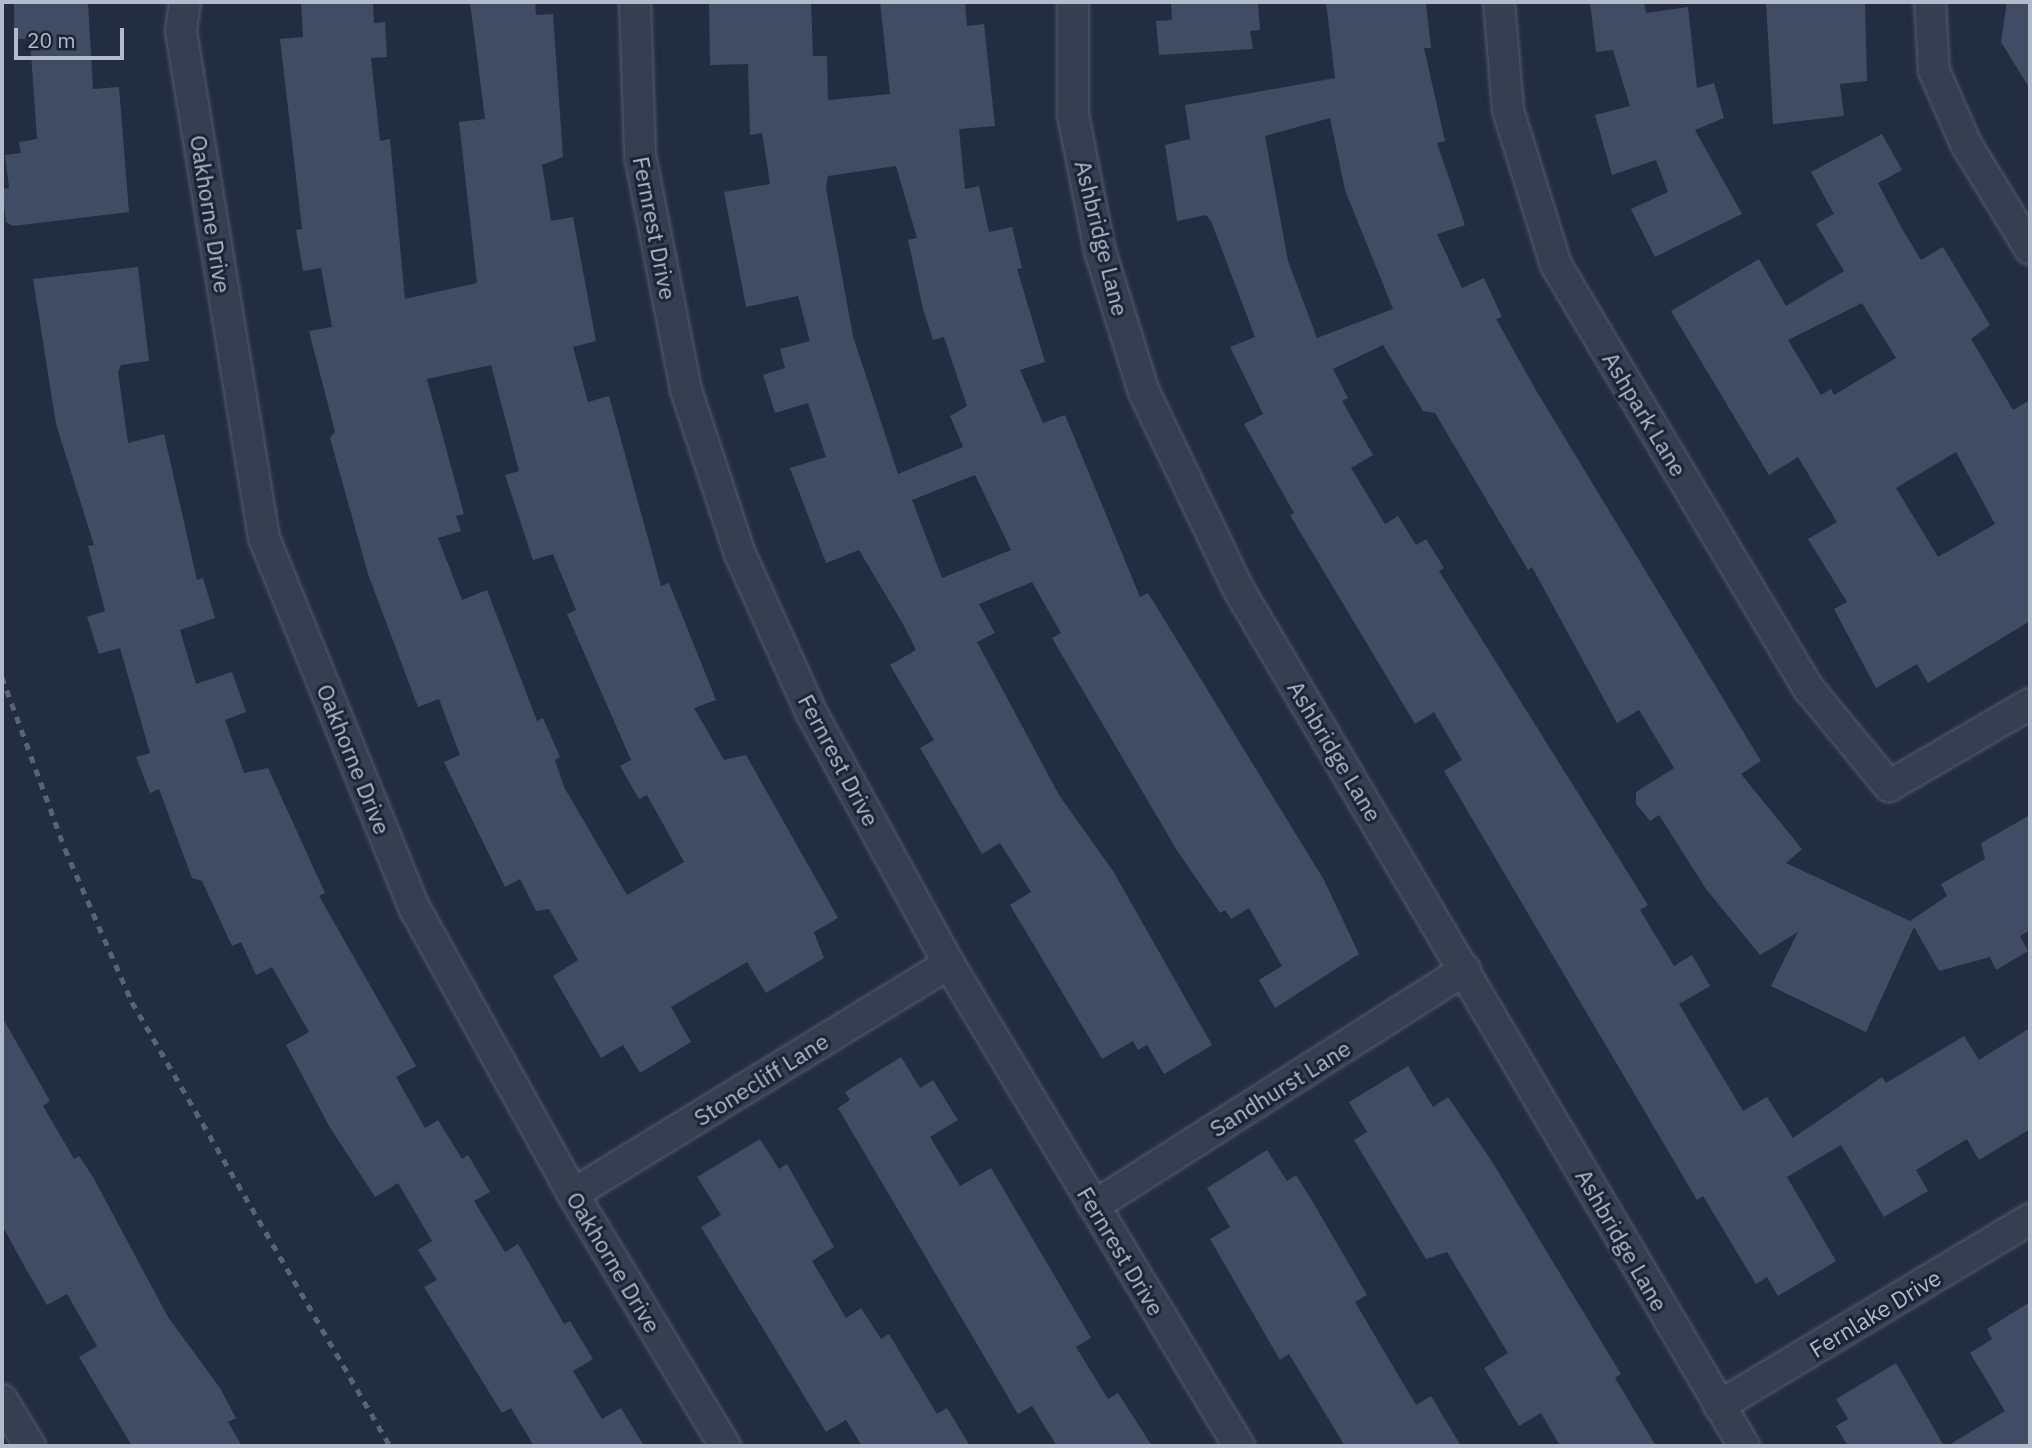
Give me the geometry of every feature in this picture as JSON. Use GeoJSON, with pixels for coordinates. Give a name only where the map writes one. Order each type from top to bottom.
{"type":"FeatureCollection","features":[{"type":"Feature","properties":{"kind":"street","name":"Oakhorne Drive"},"geometry":{"type":"LineString","coordinates":[[185,2],[181,31],[264,538],[415,909],[573,1194],[725,1446]]}},
{"type":"Feature","properties":{"kind":"street","name":"Fernrest Drive"},"geometry":{"type":"LineString","coordinates":[[635,2],[639,155],[686,390],[709,468],[811,712],[949,964],[1239,1446]]}},
{"type":"Feature","properties":{"kind":"street","name":"Ashbridge Lane"},"geometry":{"type":"LineString","coordinates":[[1073,2],[1073,116],[1100,251],[1144,392],[1239,590],[1744,1446]]}},
{"type":"Feature","properties":{"kind":"street","name":"Ashpark Lane"},"geometry":{"type":"LineString","coordinates":[[1499,2],[1508,110],[1556,265],[1809,689],[1889,786],[2030,704]]}},
{"type":"Feature","properties":{"kind":"street"},"geometry":{"type":"LineString","coordinates":[[1930,2],[1928,43],[1938,83],[1966,144],[2030,249]]}},
{"type":"Feature","properties":{"kind":"street","name":"Stonecliff Lane"},"geometry":{"type":"LineString","coordinates":[[573,1194],[949,964]]}},
{"type":"Feature","properties":{"kind":"street","name":"Sandhurst Lane"},"geometry":{"type":"LineString","coordinates":[[1094,1206],[1465,970]]}},
{"type":"Feature","properties":{"kind":"street","name":"Fernlake Drive"},"geometry":{"type":"LineString","coordinates":[[1719,1406],[2030,1219]]}},
{"type":"Feature","properties":{"kind":"street"},"geometry":{"type":"LineString","coordinates":[[2,1400],[30,1446]]}},
{"type":"Feature","properties":{"kind":"building"},"geometry":{"type":"Polygon","coordinates":[[[88,2],[93,89],[119,87],[129,212],[13,226],[6,222],[2,189],[9,188],[5,155],[21,153],[19,142],[37,139],[30,39],[14,39],[14,4],[88,2]]]}},
{"type":"Feature","properties":{"kind":"building"},"geometry":{"type":"Polygon","coordinates":[[[301,2],[373,2],[374,23],[385,22],[387,57],[371,58],[380,141],[390,139],[405,299],[477,283],[459,122],[485,119],[470,2],[535,2],[536,15],[553,14],[563,157],[542,165],[551,221],[573,217],[596,341],[573,347],[588,402],[609,396],[661,586],[669,583],[716,700],[694,708],[724,760],[746,755],[838,918],[814,932],[824,958],[766,993],[747,962],[671,1007],[691,1042],[640,1073],[623,1045],[601,1058],[553,976],[578,960],[549,909],[536,911],[520,879],[505,887],[444,762],[460,755],[439,699],[418,707],[368,574],[330,438],[335,432],[309,331],[332,327],[321,268],[303,271],[296,230],[302,229],[280,39],[303,37],[301,2]],[[491,365],[427,379],[464,514],[456,516],[461,531],[438,538],[462,600],[487,590],[537,721],[543,718],[560,757],[555,760],[564,787],[627,895],[684,862],[647,795],[639,799],[620,766],[631,760],[567,614],[576,610],[553,554],[533,560],[505,475],[519,471],[491,365]]]}},
{"type":"Feature","properties":{"kind":"building"},"geometry":{"type":"Polygon","coordinates":[[[709,2],[811,2],[813,56],[827,56],[828,100],[890,94],[880,2],[965,2],[967,26],[984,24],[995,126],[959,129],[965,189],[979,186],[989,232],[1012,227],[1022,268],[1017,269],[1045,362],[1020,370],[1043,423],[1065,415],[1140,597],[1148,593],[1324,880],[1359,954],[1275,1008],[1259,980],[1282,966],[1249,908],[1231,919],[1225,910],[1220,913],[1178,852],[1052,638],[1061,633],[1032,582],[979,604],[995,633],[977,642],[1059,795],[1113,871],[1212,1045],[1164,1074],[1147,1045],[1138,1050],[1133,1041],[1102,1059],[1010,905],[1031,892],[1000,843],[982,854],[920,748],[934,740],[890,665],[916,650],[903,624],[859,550],[826,563],[790,468],[826,457],[808,403],[775,413],[763,375],[785,368],[780,349],[810,341],[798,296],[746,307],[724,192],[770,184],[762,133],[750,135],[748,64],[710,65],[709,2]],[[896,166],[828,176],[826,188],[853,336],[898,474],[963,447],[950,416],[967,406],[944,337],[933,340],[923,309],[908,240],[917,238],[896,166]],[[975,475],[912,500],[942,578],[1011,550],[975,475]]]}},
{"type":"Feature","properties":{"kind":"building"},"geometry":{"type":"Polygon","coordinates":[[[1171,2],[1258,2],[1260,30],[1250,31],[1253,49],[1159,55],[1156,21],[1172,20],[1171,2]]]}},
{"type":"Feature","properties":{"kind":"building"},"geometry":{"type":"Polygon","coordinates":[[[1326,2],[1426,4],[1431,48],[1424,48],[1445,141],[1437,143],[1465,225],[1437,234],[1462,288],[1484,278],[1502,317],[1496,319],[1537,392],[1761,761],[1741,774],[1802,849],[1786,863],[1910,921],[1947,896],[1941,884],[1985,859],[1981,843],[2030,815],[2030,930],[2020,936],[2028,951],[1996,970],[1990,957],[1939,971],[1914,927],[1866,1032],[1771,986],[1798,932],[1760,955],[1706,889],[1659,815],[1650,821],[1636,804],[1636,792],[1674,768],[1639,710],[1617,723],[1532,567],[1528,570],[1435,413],[1423,411],[1383,345],[1333,369],[1348,398],[1342,401],[1373,455],[1351,468],[1385,524],[1398,516],[1416,545],[1426,539],[1444,568],[1439,571],[1648,905],[1640,910],[1674,966],[1692,955],[1710,986],[1679,1004],[1743,1111],[1767,1097],[1793,1138],[1882,1077],[1886,1083],[1964,1036],[1979,1060],[2030,1028],[2030,1129],[1979,1160],[1967,1139],[1916,1170],[1928,1191],[1884,1217],[1841,1145],[1787,1177],[1836,1261],[1778,1296],[1767,1277],[1756,1284],[1703,1196],[1697,1200],[1444,771],[1462,760],[1434,712],[1415,724],[1290,515],[1294,513],[1244,424],[1263,414],[1230,347],[1255,337],[1211,221],[1206,215],[1177,221],[1165,145],[1190,139],[1185,105],[1335,78],[1326,2]],[[1330,118],[1265,136],[1288,261],[1317,338],[1393,309],[1345,190],[1330,118]]]}},
{"type":"Feature","properties":{"kind":"building"},"geometry":{"type":"Polygon","coordinates":[[[1590,2],[1644,2],[1646,13],[1688,7],[1697,88],[1714,83],[1724,118],[1695,130],[1742,214],[1655,257],[1631,209],[1668,192],[1656,160],[1612,175],[1595,115],[1630,106],[1613,50],[1596,52],[1590,2]]]}},
{"type":"Feature","properties":{"kind":"building"},"geometry":{"type":"Polygon","coordinates":[[[1766,2],[1865,2],[1867,81],[1840,84],[1844,116],[1773,124],[1766,2]]]}},
{"type":"Feature","properties":{"kind":"building"},"geometry":{"type":"Polygon","coordinates":[[[2007,2],[2030,2],[2030,89],[2001,42],[2007,2]]]}},
{"type":"Feature","properties":{"kind":"building"},"geometry":{"type":"Polygon","coordinates":[[[1882,134],[1902,170],[1878,183],[1901,227],[1921,260],[1943,247],[1990,325],[1971,339],[2013,410],[2030,400],[2030,621],[1928,683],[1917,664],[1876,688],[1834,609],[1847,602],[1808,539],[1837,522],[1798,457],[1769,475],[1671,311],[1759,259],[1786,306],[1844,271],[1816,224],[1834,214],[1811,172],[1882,134]],[[1862,303],[1788,340],[1821,395],[1831,389],[1834,395],[1896,358],[1862,303]],[[1956,452],[1896,488],[1938,557],[1995,524],[1956,452]]]}},
{"type":"Feature","properties":{"kind":"building"},"geometry":{"type":"Polygon","coordinates":[[[138,267],[149,361],[121,365],[118,372],[128,443],[164,434],[197,580],[203,578],[215,618],[180,630],[196,684],[232,672],[246,712],[225,720],[244,773],[268,768],[325,893],[319,896],[416,1066],[396,1077],[425,1128],[438,1120],[462,1159],[468,1155],[490,1192],[474,1201],[505,1252],[518,1244],[564,1324],[570,1321],[593,1359],[573,1371],[602,1419],[621,1408],[644,1446],[534,1446],[511,1408],[502,1413],[424,1287],[437,1280],[418,1250],[432,1241],[398,1183],[375,1197],[329,1126],[286,1045],[309,1032],[272,967],[256,975],[241,942],[232,946],[202,881],[192,878],[159,789],[150,793],[136,757],[150,753],[120,648],[99,654],[87,617],[105,611],[88,546],[94,545],[56,424],[33,279],[138,267]]]}},
{"type":"Feature","properties":{"kind":"building"},"geometry":{"type":"Polygon","coordinates":[[[2,1017],[50,1101],[43,1106],[74,1159],[79,1156],[93,1177],[168,1317],[220,1388],[236,1418],[228,1422],[242,1446],[132,1446],[79,1357],[97,1346],[67,1294],[47,1305],[26,1269],[2,1225],[2,1017]]]}},
{"type":"Feature","properties":{"kind":"building"},"geometry":{"type":"Polygon","coordinates":[[[901,1057],[920,1088],[933,1080],[958,1120],[930,1137],[960,1186],[991,1168],[1091,1338],[1076,1347],[1108,1399],[1118,1393],[1152,1446],[1057,1446],[1032,1406],[1018,1414],[838,1108],[850,1100],[845,1092],[901,1057]]]}},
{"type":"Feature","properties":{"kind":"building"},"geometry":{"type":"Polygon","coordinates":[[[1408,1066],[1433,1107],[1448,1097],[1491,1160],[1621,1374],[1615,1378],[1656,1446],[1560,1446],[1541,1413],[1519,1426],[1484,1368],[1508,1353],[1447,1252],[1426,1259],[1354,1140],[1367,1132],[1349,1102],[1408,1066]]]}},
{"type":"Feature","properties":{"kind":"building"},"geometry":{"type":"Polygon","coordinates":[[[760,1139],[779,1169],[787,1164],[834,1247],[812,1261],[846,1318],[861,1308],[881,1339],[889,1334],[937,1414],[947,1408],[970,1446],[862,1446],[846,1420],[826,1432],[701,1227],[721,1215],[697,1177],[760,1139]]]}},
{"type":"Feature","properties":{"kind":"building"},"geometry":{"type":"Polygon","coordinates":[[[1267,1150],[1287,1181],[1296,1175],[1314,1204],[1367,1295],[1355,1302],[1416,1405],[1431,1396],[1461,1446],[1345,1446],[1289,1354],[1280,1360],[1210,1239],[1230,1227],[1207,1188],[1267,1150]]]}},
{"type":"Feature","properties":{"kind":"building"},"geometry":{"type":"Polygon","coordinates":[[[2030,1302],[2030,1446],[1947,1446],[2005,1411],[1970,1353],[1992,1339],[1987,1329],[2030,1302]]]}},
{"type":"Feature","properties":{"kind":"building"},"geometry":{"type":"Polygon","coordinates":[[[1896,1363],[1944,1446],[1848,1446],[1836,1426],[1848,1419],[1836,1399],[1896,1363]]]}},
{"type":"Feature","properties":{"kind":"railway"},"geometry":{"type":"LineString","coordinates":[[2,677],[65,849],[132,1002],[390,1446]]}}]}
